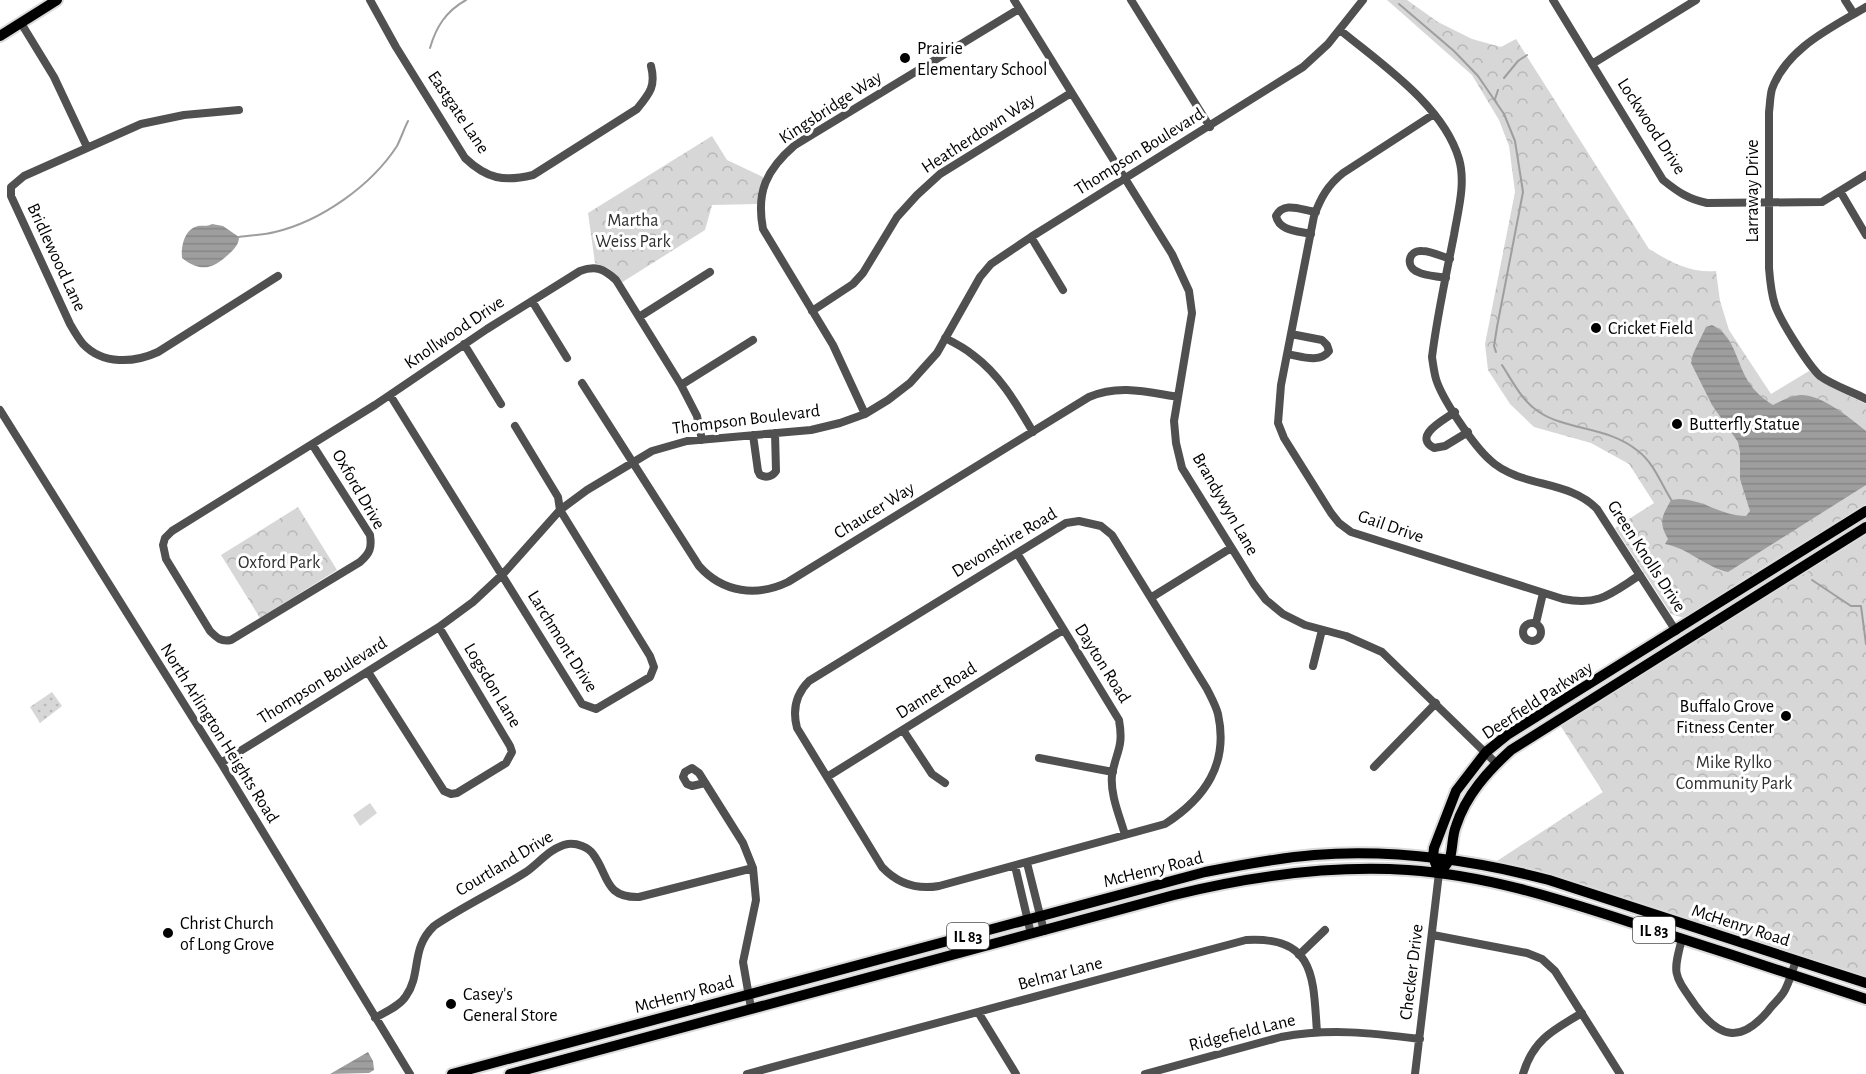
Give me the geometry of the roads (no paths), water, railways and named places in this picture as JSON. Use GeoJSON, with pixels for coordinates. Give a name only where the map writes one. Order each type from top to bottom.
{"type":"FeatureCollection","features":[{"type":"Feature","properties":{"kind":"main road"},"geometry":{"type":"LineString","coordinates":[[0,36],[57,0]]}},
{"type":"Feature","properties":{"kind":"main road","name":"Deerfield Parkway"},"geometry":{"type":"LineString","coordinates":[[1433,857],[1436,840],[1456,791],[1486,752],[1507,735],[1866,512]]}},
{"type":"Feature","properties":{"kind":"main road","name":"Deerfield Parkway"},"geometry":{"type":"LineString","coordinates":[[1439,873],[1449,859],[1451,841],[1457,822],[1480,781],[1511,750],[1866,527]]}},
{"type":"Feature","properties":{"kind":"main road","name":"McHenry Road"},"geometry":{"type":"LineString","coordinates":[[452,1074],[1205,872],[1315,855],[1433,857],[1511,870],[1549,880],[1866,983]]}},
{"type":"Feature","properties":{"kind":"main road"},"geometry":{"type":"LineString","coordinates":[[1433,857],[1439,873]]}},
{"type":"Feature","properties":{"kind":"main road","name":"McHenry Road"},"geometry":{"type":"LineString","coordinates":[[510,1074],[1174,895],[1252,878],[1292,872],[1346,869],[1439,873],[1536,892],[1866,999]]}},
{"type":"Feature","properties":{"kind":"street","name":"Eastgate Lane"},"geometry":{"type":"LineString","coordinates":[[370,0],[396,47],[465,158],[474,167],[488,175],[515,179],[533,175],[637,108],[646,99],[654,80],[651,66]]}},
{"type":"Feature","properties":{"kind":"street","name":"Brandywyn Lane"},"geometry":{"type":"LineString","coordinates":[[1014,0],[1172,254],[1189,291],[1192,313],[1174,421],[1176,443],[1182,468],[1231,548],[1266,600],[1283,614],[1305,625],[1356,640],[1382,652],[1496,764]]}},
{"type":"Feature","properties":{"kind":"street"},"geometry":{"type":"LineString","coordinates":[[1131,0],[1209,127]]}},
{"type":"Feature","properties":{"kind":"street","name":"Thompson Boulevard"},"geometry":{"type":"LineString","coordinates":[[221,763],[439,627],[473,602],[503,574],[560,510],[632,462],[668,445],[811,430],[840,423],[865,414],[888,400],[910,383],[937,352],[991,264],[1303,67],[1328,44],[1363,0]]}},
{"type":"Feature","properties":{"kind":"street","name":"Lockwood Drive"},"geometry":{"type":"LineString","coordinates":[[1553,0],[1663,180],[1681,194],[1692,200],[1707,203],[1822,202],[1866,175]]}},
{"type":"Feature","properties":{"kind":"street"},"geometry":{"type":"LineString","coordinates":[[1592,64],[1696,0]]}},
{"type":"Feature","properties":{"kind":"street"},"geometry":{"type":"LineString","coordinates":[[1845,0],[1854,14]]}},
{"type":"Feature","properties":{"kind":"street","name":"Larraway Drive"},"geometry":{"type":"LineString","coordinates":[[1866,7],[1804,45],[1781,72],[1772,90],[1768,112],[1769,268],[1771,292],[1776,308],[1810,365],[1821,376],[1866,399]]}},
{"type":"Feature","properties":{"kind":"street","name":"Kingsbridge Way"},"geometry":{"type":"LineString","coordinates":[[865,414],[832,345],[763,229],[760,212],[761,195],[773,166],[795,146],[1019,9]]}},
{"type":"Feature","properties":{"kind":"street"},"geometry":{"type":"LineString","coordinates":[[21,23],[54,77],[87,147],[149,122],[184,115],[239,110]]}},
{"type":"Feature","properties":{"kind":"street","name":"Green Knolls Drive"},"geometry":{"type":"LineString","coordinates":[[1340,30],[1407,86],[1434,114],[1450,137],[1460,160],[1462,191],[1432,357],[1437,381],[1482,452],[1503,470],[1589,500],[1676,631]]}},
{"type":"Feature","properties":{"kind":"street","name":"Heatherdown Way"},"geometry":{"type":"LineString","coordinates":[[812,310],[853,284],[863,273],[897,217],[916,195],[940,174],[1071,93]]}},
{"type":"Feature","properties":{"kind":"street","name":"Gail Drive"},"geometry":{"type":"LineString","coordinates":[[1434,114],[1337,178],[1320,198],[1287,354],[1278,411],[1278,423],[1284,438],[1331,513],[1351,532],[1563,599],[1591,602],[1605,597],[1640,575]]}},
{"type":"Feature","properties":{"kind":"street","name":"Bridlewood Lane"},"geometry":{"type":"LineString","coordinates":[[87,147],[24,176],[14,183],[10,190],[16,212],[70,324],[82,343],[90,350],[116,360],[137,360],[147,357],[278,276]]}},
{"type":"Feature","properties":{"kind":"street"},"geometry":{"type":"LineString","coordinates":[[1840,191],[1866,235]]}},
{"type":"Feature","properties":{"kind":"street"},"geometry":{"type":"LineString","coordinates":[[1311,234],[1283,227],[1277,223],[1276,216],[1280,209],[1285,207],[1316,212]]}},
{"type":"Feature","properties":{"kind":"street"},"geometry":{"type":"LineString","coordinates":[[1031,237],[1063,290]]}},
{"type":"Feature","properties":{"kind":"street"},"geometry":{"type":"LineString","coordinates":[[1446,278],[1416,272],[1411,267],[1410,256],[1414,252],[1423,251],[1450,259]]}},
{"type":"Feature","properties":{"kind":"street","name":"Knollwood Drive"},"geometry":{"type":"LineString","coordinates":[[163,545],[165,537],[172,531],[390,395],[531,301],[580,271],[597,267],[605,270],[616,280],[681,385],[697,416],[702,440]]}},
{"type":"Feature","properties":{"kind":"street"},"geometry":{"type":"LineString","coordinates":[[639,317],[710,272]]}},
{"type":"Feature","properties":{"kind":"street"},"geometry":{"type":"LineString","coordinates":[[531,301],[567,358]]}},
{"type":"Feature","properties":{"kind":"street"},"geometry":{"type":"LineString","coordinates":[[1287,354],[1318,358],[1325,356],[1329,351],[1322,340],[1291,334]]}},
{"type":"Feature","properties":{"kind":"street"},"geometry":{"type":"LineString","coordinates":[[945,338],[972,353],[992,370],[1033,432]]}},
{"type":"Feature","properties":{"kind":"street"},"geometry":{"type":"LineString","coordinates":[[681,385],[753,340]]}},
{"type":"Feature","properties":{"kind":"street"},"geometry":{"type":"LineString","coordinates":[[464,344],[501,404]]}},
{"type":"Feature","properties":{"kind":"street","name":"Chaucer Way"},"geometry":{"type":"LineString","coordinates":[[582,383],[706,574],[737,590],[756,591],[778,588],[1102,391],[1128,388],[1179,397]]}},
{"type":"Feature","properties":{"kind":"street","name":"Larchmont Drive"},"geometry":{"type":"LineString","coordinates":[[390,395],[582,704],[596,710],[650,677],[654,667],[650,656],[560,510]]}},
{"type":"Feature","properties":{"kind":"street","name":"North Arlington Heights Road"},"geometry":{"type":"LineString","coordinates":[[0,410],[221,763],[410,1074]]}},
{"type":"Feature","properties":{"kind":"street"},"geometry":{"type":"LineString","coordinates":[[1455,412],[1429,431],[1426,437],[1429,445],[1441,448],[1468,432]]}},
{"type":"Feature","properties":{"kind":"street"},"geometry":{"type":"LineString","coordinates":[[514,426],[558,497],[560,510]]}},
{"type":"Feature","properties":{"kind":"street"},"geometry":{"type":"LineString","coordinates":[[753,435],[758,471],[760,475],[768,477],[776,471],[775,433]]}},
{"type":"Feature","properties":{"kind":"street","name":"Oxford Drive"},"geometry":{"type":"LineString","coordinates":[[163,545],[166,560],[210,631],[216,638],[224,641],[231,640],[360,562],[369,553],[370,535],[312,444]]}},
{"type":"Feature","properties":{"kind":"street","name":"Devonshire Road"},"geometry":{"type":"LineString","coordinates":[[1079,521],[1101,526],[1117,542],[1152,597],[1207,689],[1218,713],[1220,734],[1218,760],[1211,781],[1184,812],[1166,824],[929,888],[897,881],[882,867],[797,728],[795,704],[809,681],[1066,523],[1079,521]]}},
{"type":"Feature","properties":{"kind":"street"},"geometry":{"type":"LineString","coordinates":[[1152,597],[1231,548]]}},
{"type":"Feature","properties":{"kind":"street","name":"Dayton Road"},"geometry":{"type":"LineString","coordinates":[[1017,553],[1119,720],[1122,737],[1113,772],[1113,791],[1125,835]]}},
{"type":"Feature","properties":{"kind":"street"},"geometry":{"type":"LineString","coordinates":[[1536,623],[1543,593]]}},
{"type":"Feature","properties":{"kind":"street","name":"Logsdon Lane"},"geometry":{"type":"LineString","coordinates":[[368,672],[444,791],[451,794],[457,793],[506,763],[512,752],[510,746],[439,627]]}},
{"type":"Feature","properties":{"kind":"street","name":"Dannet Road"},"geometry":{"type":"LineString","coordinates":[[826,777],[1063,630]]}},
{"type":"Feature","properties":{"kind":"street"},"geometry":{"type":"LineString","coordinates":[[1313,666],[1322,630]]}},
{"type":"Feature","properties":{"kind":"street"},"geometry":{"type":"LineString","coordinates":[[1374,766],[1436,703]]}},
{"type":"Feature","properties":{"kind":"street"},"geometry":{"type":"LineString","coordinates":[[903,730],[932,774],[945,783]]}},
{"type":"Feature","properties":{"kind":"street"},"geometry":{"type":"LineString","coordinates":[[1039,758],[1113,772]]}},
{"type":"Feature","properties":{"kind":"street"},"geometry":{"type":"LineString","coordinates":[[705,783],[743,843],[753,868],[756,900],[743,962],[751,1008]]}},
{"type":"Feature","properties":{"kind":"street","name":"Courtland Drive"},"geometry":{"type":"LineString","coordinates":[[375,1018],[401,1002],[407,995],[419,946],[425,934],[434,926],[527,871],[560,847],[570,844],[578,845],[590,851],[609,886],[616,893],[628,898],[753,868]]}},
{"type":"Feature","properties":{"kind":"street"},"geometry":{"type":"LineString","coordinates":[[1027,863],[1044,931]]}},
{"type":"Feature","properties":{"kind":"street"},"geometry":{"type":"LineString","coordinates":[[1015,866],[1031,934]]}},
{"type":"Feature","properties":{"kind":"street","name":"Checker Drive"},"geometry":{"type":"LineString","coordinates":[[1416,1074],[1439,873]]}},
{"type":"Feature","properties":{"kind":"street"},"geometry":{"type":"LineString","coordinates":[[1317,1032],[1313,983],[1309,967],[1299,955],[1325,930]]}},
{"type":"Feature","properties":{"kind":"street"},"geometry":{"type":"LineString","coordinates":[[1432,934],[1527,953],[1542,959],[1555,971],[1620,1074]]}},
{"type":"Feature","properties":{"kind":"street"},"geometry":{"type":"LineString","coordinates":[[1682,939],[1675,970],[1677,980],[1707,1022],[1724,1031],[1741,1032],[1757,1023],[1784,992],[1796,960]]}},
{"type":"Feature","properties":{"kind":"street","name":"Belmar Lane"},"geometry":{"type":"LineString","coordinates":[[747,1074],[1246,940],[1276,941],[1288,946],[1299,955]]}},
{"type":"Feature","properties":{"kind":"street"},"geometry":{"type":"LineString","coordinates":[[978,1012],[1016,1074]]}},
{"type":"Feature","properties":{"kind":"street"},"geometry":{"type":"LineString","coordinates":[[1522,1074],[1526,1061],[1535,1046],[1549,1032],[1582,1013]]}},
{"type":"Feature","properties":{"kind":"street","name":"Ridgefield Lane"},"geometry":{"type":"LineString","coordinates":[[1145,1074],[1281,1037],[1317,1032],[1352,1031],[1420,1039]]}},
{"type":"Feature","properties":{"kind":"waterway"},"geometry":{"type":"LineString","coordinates":[[430,48],[443,20],[466,0]]}},
{"type":"Feature","properties":{"kind":"waterway"},"geometry":{"type":"LineString","coordinates":[[1399,4],[1454,51],[1478,76],[1504,114],[1515,141],[1523,192],[1497,327],[1494,346],[1496,352]]}},
{"type":"Feature","properties":{"kind":"waterway"},"geometry":{"type":"LineString","coordinates":[[1504,78],[1518,61],[1527,55]]}},
{"type":"Feature","properties":{"kind":"waterway"},"geometry":{"type":"LineString","coordinates":[[1495,99],[1498,90]]}},
{"type":"Feature","properties":{"kind":"waterway"},"geometry":{"type":"LineString","coordinates":[[239,237],[271,233],[292,227],[310,220],[344,200],[386,161],[397,146],[408,121]]}},
{"type":"Feature","properties":{"kind":"waterway"},"geometry":{"type":"LineString","coordinates":[[1502,365],[1523,397],[1539,412],[1562,423],[1614,437],[1638,451],[1653,468],[1672,501]]}},
{"type":"Feature","properties":{"kind":"waterway"},"geometry":{"type":"LineString","coordinates":[[1812,580],[1851,606],[1861,606],[1866,644]]}},
{"type":"Feature","properties":{"kind":"place","name":"Prairie Elementary School"},"geometry":{"type":"Point","coordinates":[905,58]}},
{"type":"Feature","properties":{"kind":"place","name":"Cricket Field"},"geometry":{"type":"Point","coordinates":[1596,328]}},
{"type":"Feature","properties":{"kind":"place","name":"Butterfly Statue"},"geometry":{"type":"Point","coordinates":[1677,424]}},
{"type":"Feature","properties":{"kind":"place","name":"Buffalo Grove Fitness Center"},"geometry":{"type":"Point","coordinates":[1786,716]}},
{"type":"Feature","properties":{"kind":"place","name":"Christ Church of Long Grove"},"geometry":{"type":"Point","coordinates":[168,933]}},
{"type":"Feature","properties":{"kind":"place","name":"Casey's General Store"},"geometry":{"type":"Point","coordinates":[451,1004]}},
{"type":"Feature","properties":{"kind":"park label","name":"Martha Weiss Park"},"geometry":{"type":"Point","coordinates":[633,230]}},
{"type":"Feature","properties":{"kind":"park label","name":"Oxford Park"},"geometry":{"type":"Point","coordinates":[279,562]}},
{"type":"Feature","properties":{"kind":"park label","name":"Mike Rylko Community Park"},"geometry":{"type":"Point","coordinates":[1734,772]}}]}
